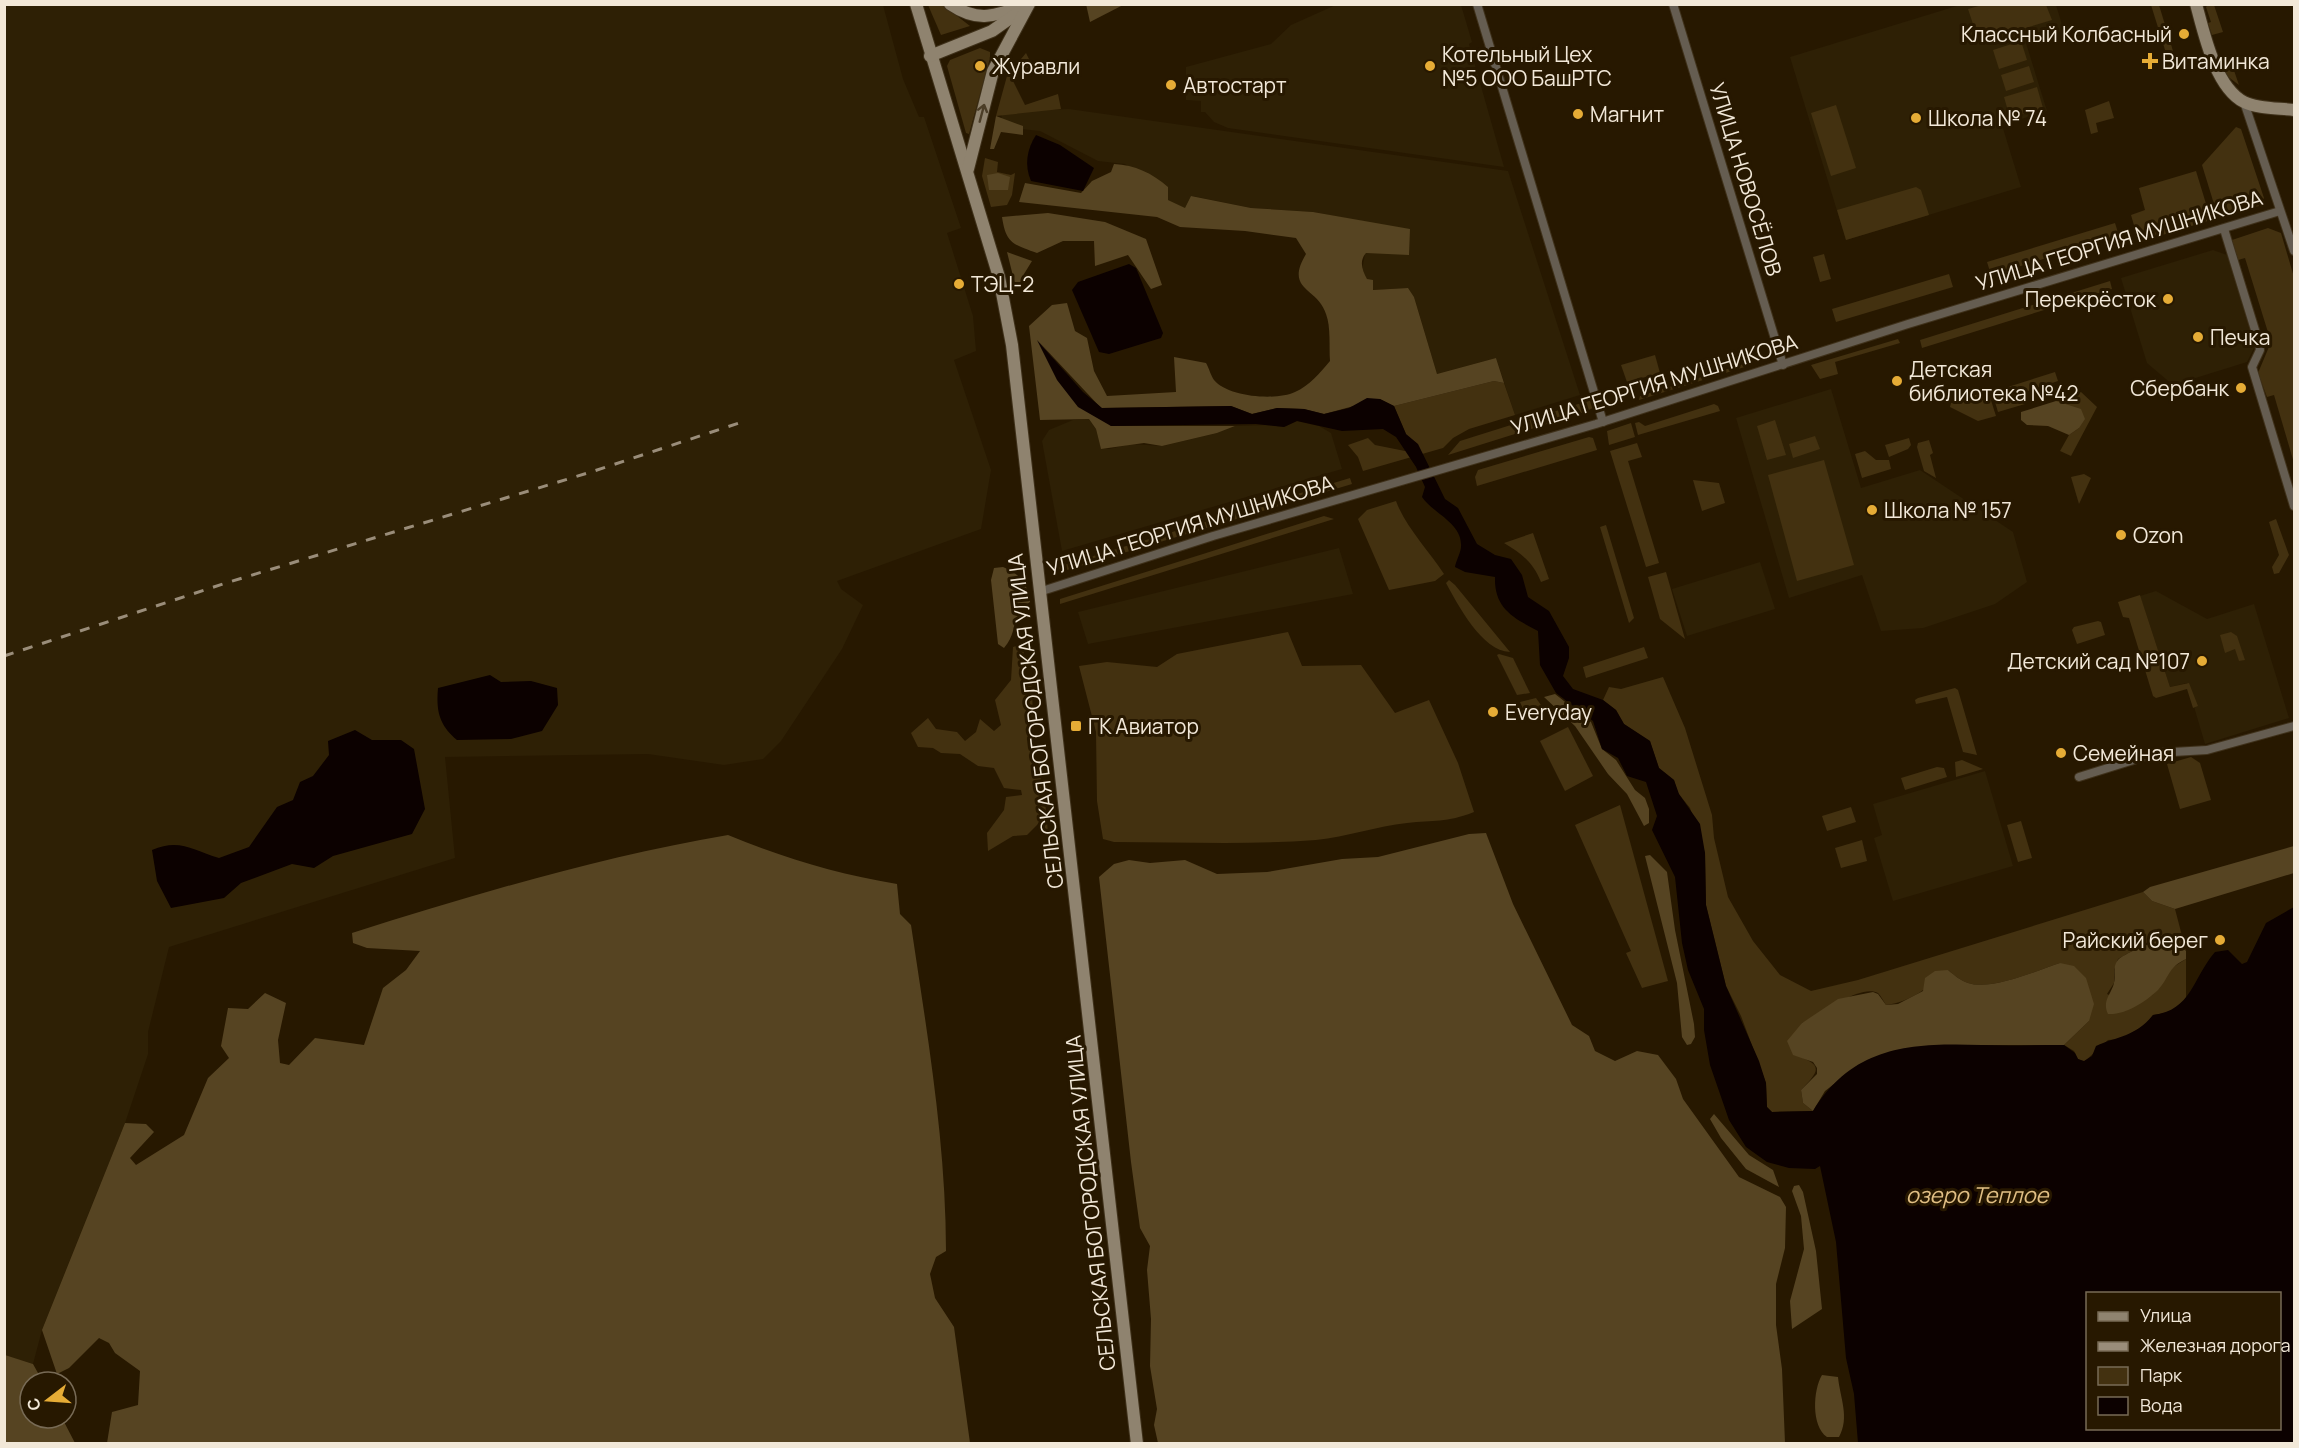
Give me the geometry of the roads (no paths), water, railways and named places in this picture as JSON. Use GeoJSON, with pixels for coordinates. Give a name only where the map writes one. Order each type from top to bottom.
{"type":"FeatureCollection","features":[{"type":"Feature","properties":{"kind":"main road","name":"СЕЛЬСКАЯ БОГОРОДСКАЯ УЛИЦА"},"geometry":{"type":"LineString","coordinates":[[916,4],[1004,295],[1012,345],[1137,1443]]}},
{"type":"Feature","properties":{"kind":"main road"},"geometry":{"type":"LineString","coordinates":[[950,4],[974,17],[994,16],[1028,4]]}},
{"type":"Feature","properties":{"kind":"main road"},"geometry":{"type":"LineString","coordinates":[[930,56],[992,31],[1028,4]]}},
{"type":"Feature","properties":{"kind":"main road"},"geometry":{"type":"LineString","coordinates":[[967,170],[993,71],[1028,4]]}},
{"type":"Feature","properties":{"kind":"main road"},"geometry":{"type":"LineString","coordinates":[[2196,4],[2212,57],[2224,82],[2244,102],[2295,110]]}},
{"type":"Feature","properties":{"kind":"street"},"geometry":{"type":"LineString","coordinates":[[1477,4],[1604,422]]}},
{"type":"Feature","properties":{"kind":"street","name":"УЛИЦА НОВОСЁЛОВ"},"geometry":{"type":"LineString","coordinates":[[1673,4],[1783,365]]}},
{"type":"Feature","properties":{"kind":"street"},"geometry":{"type":"LineString","coordinates":[[2244,102],[2295,251]]}},
{"type":"Feature","properties":{"kind":"street","name":"УЛИЦА ГЕОРГИЯ МУШНИКОВА"},"geometry":{"type":"LineString","coordinates":[[1039,592],[1213,536],[1604,422],[2280,211]]}},
{"type":"Feature","properties":{"kind":"street"},"geometry":{"type":"LineString","coordinates":[[2224,229],[2259,343],[2259,350],[2252,367],[2295,506]]}},
{"type":"Feature","properties":{"kind":"street"},"geometry":{"type":"LineString","coordinates":[[2079,777],[2156,753],[2206,750],[2295,726]]}},
{"type":"Feature","properties":{"kind":"water"},"geometry":{"type":"Polygon","coordinates":[[[1036,135],[1060,145],[1094,168],[1083,191],[1031,181],[1028,157],[1030,146],[1036,135]]]}},
{"type":"Feature","properties":{"kind":"water"},"geometry":{"type":"Polygon","coordinates":[[[1129,264],[1136,268],[1163,333],[1161,338],[1109,354],[1099,352],[1072,290],[1078,282],[1129,264]]]}},
{"type":"Feature","properties":{"kind":"water","name":"озеро Теплое"},"geometry":{"type":"Polygon","coordinates":[[[1037,340],[1083,392],[1102,408],[1231,406],[1252,414],[1277,408],[1304,409],[1324,414],[1349,408],[1367,398],[1380,399],[1394,406],[1406,434],[1418,444],[1445,499],[1458,508],[1477,544],[1495,555],[1511,559],[1522,575],[1528,597],[1549,611],[1569,647],[1569,658],[1563,676],[1573,689],[1603,700],[1616,710],[1624,724],[1650,741],[1659,768],[1674,780],[1679,794],[1700,824],[1705,853],[1706,905],[1726,986],[1759,1061],[1766,1083],[1767,1107],[1772,1112],[1813,1111],[1829,1089],[1847,1073],[1886,1052],[1908,1048],[1931,1045],[2064,1045],[2075,1053],[2078,1059],[2084,1061],[2092,1056],[2096,1046],[2133,1032],[2153,1015],[2176,1007],[2190,992],[2215,952],[2228,950],[2242,964],[2247,962],[2266,923],[2294,907],[2294,1443],[1858,1443],[1854,1394],[1846,1358],[1836,1242],[1820,1166],[1815,1169],[1789,1168],[1767,1162],[1746,1147],[1729,1120],[1710,1065],[1704,1030],[1704,1009],[1688,970],[1682,943],[1675,877],[1652,830],[1657,816],[1646,782],[1627,776],[1618,758],[1602,749],[1593,721],[1556,693],[1540,665],[1538,631],[1507,611],[1498,597],[1495,577],[1465,572],[1455,567],[1461,550],[1460,537],[1452,524],[1422,497],[1425,487],[1416,467],[1396,437],[1383,429],[1342,431],[1297,421],[1284,427],[1256,424],[1111,426],[1078,407],[1057,380],[1037,340]]]}},
{"type":"Feature","properties":{"kind":"water"},"geometry":{"type":"Polygon","coordinates":[[[490,675],[501,682],[531,681],[557,688],[558,705],[542,731],[511,739],[457,740],[446,729],[440,717],[438,688],[490,675]]]}},
{"type":"Feature","properties":{"kind":"water"},"geometry":{"type":"Polygon","coordinates":[[[355,730],[372,740],[401,740],[414,749],[425,809],[412,834],[333,856],[314,868],[292,864],[241,883],[224,898],[171,908],[157,881],[152,850],[178,845],[219,858],[249,847],[277,807],[293,800],[300,782],[313,776],[329,755],[328,741],[355,730]]]}},
{"type":"Feature","properties":{"kind":"railway"},"geometry":{"type":"LineString","coordinates":[[4,656],[226,583],[591,472],[742,422]]}},
{"type":"Feature","properties":{"kind":"place","name":"Классный Колбасный"},"geometry":{"type":"Point","coordinates":[2184,34]}},
{"type":"Feature","properties":{"kind":"place","name":"Витаминка"},"geometry":{"type":"Point","coordinates":[2150,61]}},
{"type":"Feature","properties":{"kind":"place","name":"Журавли"},"geometry":{"type":"Point","coordinates":[980,66]}},
{"type":"Feature","properties":{"kind":"place","name":"Котельный Цех №5 ООО БашРТС"},"geometry":{"type":"Point","coordinates":[1430,66]}},
{"type":"Feature","properties":{"kind":"place","name":"Автостарт"},"geometry":{"type":"Point","coordinates":[1171,85]}},
{"type":"Feature","properties":{"kind":"place","name":"Магнит"},"geometry":{"type":"Point","coordinates":[1578,114]}},
{"type":"Feature","properties":{"kind":"place","name":"Школа № 74"},"geometry":{"type":"Point","coordinates":[1916,118]}},
{"type":"Feature","properties":{"kind":"place","name":"ТЭЦ-2"},"geometry":{"type":"Point","coordinates":[959,284]}},
{"type":"Feature","properties":{"kind":"place","name":"Перекрёсток"},"geometry":{"type":"Point","coordinates":[2168,299]}},
{"type":"Feature","properties":{"kind":"place","name":"Печка"},"geometry":{"type":"Point","coordinates":[2198,337]}},
{"type":"Feature","properties":{"kind":"place","name":"Детская библиотека №42"},"geometry":{"type":"Point","coordinates":[1897,381]}},
{"type":"Feature","properties":{"kind":"place","name":"Сбербанк"},"geometry":{"type":"Point","coordinates":[2241,388]}},
{"type":"Feature","properties":{"kind":"place","name":"Школа № 157"},"geometry":{"type":"Point","coordinates":[1872,510]}},
{"type":"Feature","properties":{"kind":"place","name":"Ozon"},"geometry":{"type":"Point","coordinates":[2121,535]}},
{"type":"Feature","properties":{"kind":"place","name":"Детский сад №107"},"geometry":{"type":"Point","coordinates":[2202,661]}},
{"type":"Feature","properties":{"kind":"place","name":"Everyday"},"geometry":{"type":"Point","coordinates":[1493,712]}},
{"type":"Feature","properties":{"kind":"place","name":"ГК Авиатор"},"geometry":{"type":"Point","coordinates":[1076,726]}},
{"type":"Feature","properties":{"kind":"place","name":"Семейная"},"geometry":{"type":"Point","coordinates":[2061,753]}},
{"type":"Feature","properties":{"kind":"place","name":"Райский берег"},"geometry":{"type":"Point","coordinates":[2220,940]}}]}
